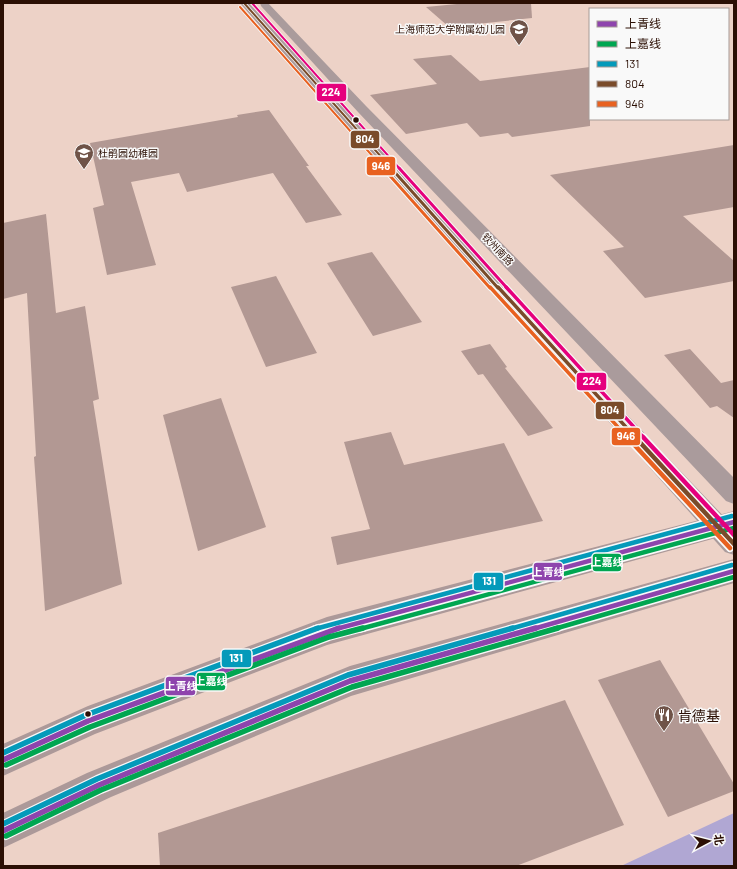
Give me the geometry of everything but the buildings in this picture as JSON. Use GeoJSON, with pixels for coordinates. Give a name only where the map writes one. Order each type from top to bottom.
{"type":"FeatureCollection","features":[{"type":"Feature","properties":{"kind":"main road"},"geometry":{"type":"LineString","coordinates":[[3,760],[88,721],[327,631],[728,531]]}},
{"type":"Feature","properties":{"kind":"main road"},"geometry":{"type":"LineString","coordinates":[[3,831],[99,785],[350,681],[734,571]]}},
{"type":"Feature","properties":{"kind":"street"},"geometry":{"type":"LineString","coordinates":[[244,3],[400,180],[728,531]]}},
{"type":"Feature","properties":{"kind":"street","name":"钦州南路"},"geometry":{"type":"LineString","coordinates":[[263,3],[362,109],[734,494]]}},
{"type":"Feature","properties":{"kind":"shaded area"},"geometry":{"type":"Polygon","coordinates":[[[734,813],[734,866],[621,866],[734,813]]]}},
{"type":"Feature","properties":{"kind":"transit line","name":"804"},"geometry":{"type":"LineString","coordinates":[[244,3],[487,275],[734,544]]}},
{"type":"Feature","properties":{"kind":"transit line","name":"224"},"geometry":{"type":"LineString","coordinates":[[252,3],[551,337],[734,535]]}},
{"type":"Feature","properties":{"kind":"transit line","name":"946"},"geometry":{"type":"LineString","coordinates":[[240,7],[544,347],[730,548]]}},
{"type":"Feature","properties":{"kind":"transit line","name":"131"},"geometry":{"type":"LineString","coordinates":[[3,753],[86,715],[325,625],[732,516]]}},
{"type":"Feature","properties":{"kind":"transit line","name":"上青线"},"geometry":{"type":"LineString","coordinates":[[3,760],[88,721],[327,631],[734,522]]}},
{"type":"Feature","properties":{"kind":"transit line","name":"上嘉线"},"geometry":{"type":"LineString","coordinates":[[6,765],[90,727],[329,637],[734,528]]}},
{"type":"Feature","properties":{"kind":"transit line","name":"131"},"geometry":{"type":"LineString","coordinates":[[3,824],[97,779],[348,675],[732,565]]}},
{"type":"Feature","properties":{"kind":"transit line","name":"上青线"},"geometry":{"type":"LineString","coordinates":[[3,831],[99,785],[350,681],[734,571]]}},
{"type":"Feature","properties":{"kind":"transit line","name":"上嘉线"},"geometry":{"type":"LineString","coordinates":[[6,836],[101,790],[352,687],[734,577]]}},
{"type":"Feature","properties":{"kind":"place","name":"上海师范大学附属幼儿园"},"geometry":{"type":"Point","coordinates":[519,46]}},
{"type":"Feature","properties":{"kind":"place","name":"杜鹃园幼稚园"},"geometry":{"type":"Point","coordinates":[84,170]}},
{"type":"Feature","properties":{"kind":"place","name":"肯德基"},"geometry":{"type":"Point","coordinates":[664,732]}}]}
